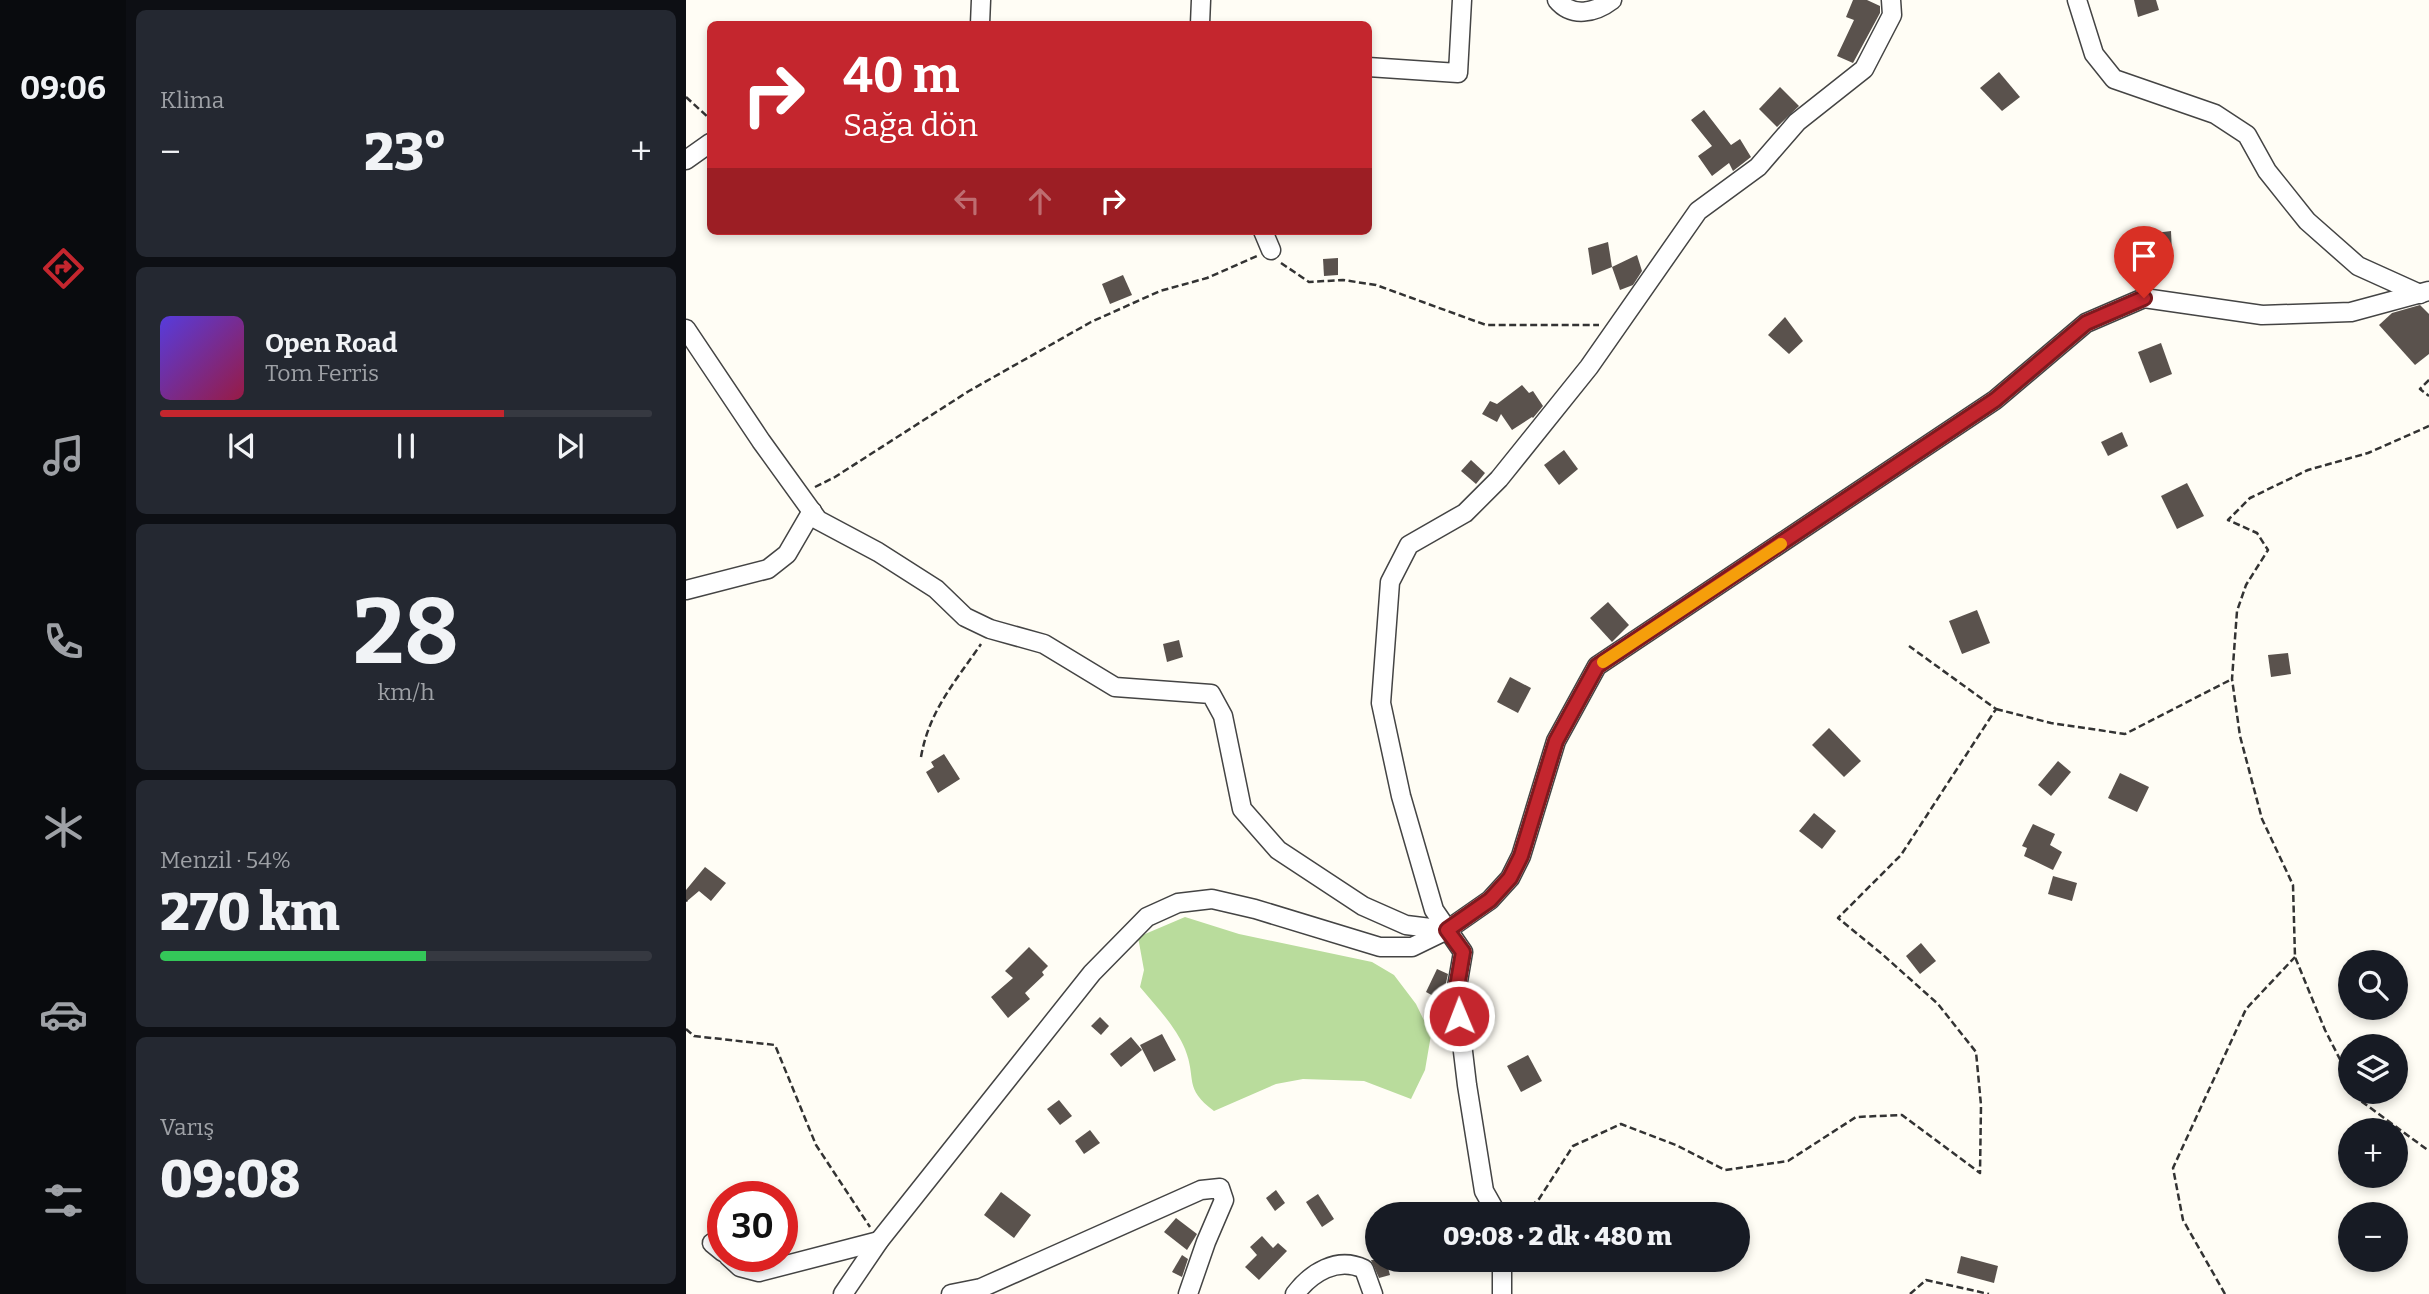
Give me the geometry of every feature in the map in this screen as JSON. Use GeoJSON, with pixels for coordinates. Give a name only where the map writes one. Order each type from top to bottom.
{"type":"FeatureCollection","features":[{"type":"Feature","properties":{"kind":"street"},"geometry":{"type":"LineString","coordinates":[[980,21],[981,0]]}},
{"type":"Feature","properties":{"kind":"street"},"geometry":{"type":"LineString","coordinates":[[1200,21],[1201,0]]}},
{"type":"Feature","properties":{"kind":"street"},"geometry":{"type":"LineString","coordinates":[[1372,67],[1458,73],[1462,0]]}},
{"type":"Feature","properties":{"kind":"street"},"geometry":{"type":"LineString","coordinates":[[1557,0],[1567,9],[1583,11],[1592,11],[1612,0]]}},
{"type":"Feature","properties":{"kind":"street"},"geometry":{"type":"LineString","coordinates":[[1490,1202],[1484,1191],[1456,993],[1463,952],[1434,910],[1402,796],[1381,703],[1390,582],[1409,545],[1465,513],[1499,479],[1589,367],[1698,211],[1758,167],[1797,122],[1864,69],[1892,15],[1891,0]]}},
{"type":"Feature","properties":{"kind":"street"},"geometry":{"type":"LineString","coordinates":[[2077,0],[2094,54],[2114,79],[2215,114],[2247,135],[2267,172],[2307,221],[2358,266],[2424,292]]}},
{"type":"Feature","properties":{"kind":"street"},"geometry":{"type":"LineString","coordinates":[[686,160],[707,146]]}},
{"type":"Feature","properties":{"kind":"street"},"geometry":{"type":"LineString","coordinates":[[1265,235],[1272,250]]}},
{"type":"Feature","properties":{"kind":"street"},"geometry":{"type":"LineString","coordinates":[[843,1294],[879,1241],[1092,973],[1147,917],[1178,903],[1212,899],[1255,909],[1380,947],[1412,947],[1447,930],[1490,900],[1510,878],[1521,856],[1556,741],[1597,666],[1995,400],[2086,323],[2144,298],[2262,315],[2351,312],[2424,292]]}},
{"type":"Feature","properties":{"kind":"street"},"geometry":{"type":"LineString","coordinates":[[686,329],[818,520],[878,552],[936,589],[965,617],[990,629],[1044,644],[1115,687],[1211,694],[1223,716],[1242,809],[1278,850],[1363,906],[1406,925],[1447,930]]}},
{"type":"Feature","properties":{"kind":"street"},"geometry":{"type":"LineString","coordinates":[[686,590],[768,569],[787,554],[812,511]]}},
{"type":"Feature","properties":{"kind":"street"},"geometry":{"type":"LineString","coordinates":[[951,1294],[980,1291],[1201,1190],[1220,1188],[1224,1200],[1188,1294]]}},
{"type":"Feature","properties":{"kind":"street"},"geometry":{"type":"LineString","coordinates":[[798,1262],[879,1241]]}},
{"type":"Feature","properties":{"kind":"street"},"geometry":{"type":"LineString","coordinates":[[1295,1294],[1304,1282],[1322,1268],[1355,1265],[1364,1269],[1373,1294]]}},
{"type":"Feature","properties":{"kind":"street"},"geometry":{"type":"LineString","coordinates":[[1502,1272],[1502,1294]]}},
{"type":"Feature","properties":{"kind":"path"},"geometry":{"type":"LineString","coordinates":[[686,96],[707,116]]}},
{"type":"Feature","properties":{"kind":"path"},"geometry":{"type":"LineString","coordinates":[[800,495],[835,477],[1003,370],[1091,322],[1160,291],[1208,278],[1272,250],[1285,268],[1309,282],[1343,280],[1376,285],[1486,325],[1618,326]]}},
{"type":"Feature","properties":{"kind":"path"},"geometry":{"type":"LineString","coordinates":[[2429,380],[2420,389],[2429,396]]}},
{"type":"Feature","properties":{"kind":"path"},"geometry":{"type":"LineString","coordinates":[[2338,1055],[2295,957],[2293,885],[2262,819],[2240,736],[2232,679],[2237,611],[2246,585],[2268,550],[2257,533],[2228,520],[2250,498],[2308,470],[2368,453],[2429,426]]}},
{"type":"Feature","properties":{"kind":"path"},"geometry":{"type":"LineString","coordinates":[[921,757],[925,732],[936,710],[990,629]]}},
{"type":"Feature","properties":{"kind":"path"},"geometry":{"type":"LineString","coordinates":[[1909,646],[1996,709],[2051,723],[2125,734],[2232,679]]}},
{"type":"Feature","properties":{"kind":"path"},"geometry":{"type":"LineString","coordinates":[[1536,1202],[1573,1146],[1621,1124],[1676,1145],[1725,1170],[1788,1161],[1856,1117],[1902,1115],[1980,1173],[1981,1105],[1976,1052],[1938,1004],[1838,918],[1901,855],[1996,709]]}},
{"type":"Feature","properties":{"kind":"path"},"geometry":{"type":"LineString","coordinates":[[2225,1294],[2183,1220],[2173,1168],[2246,1009],[2295,957]]}},
{"type":"Feature","properties":{"kind":"path"},"geometry":{"type":"LineString","coordinates":[[686,1029],[694,1035],[775,1045],[816,1145],[879,1241]]}},
{"type":"Feature","properties":{"kind":"path"},"geometry":{"type":"LineString","coordinates":[[2365,1104],[2429,1151]]}},
{"type":"Feature","properties":{"kind":"path"},"geometry":{"type":"LineString","coordinates":[[1910,1294],[1926,1279],[1989,1294]]}},
{"type":"Feature","properties":{"kind":"green space"},"geometry":{"type":"Polygon","coordinates":[[[1185,917],[1239,934],[1372,962],[1394,975],[1416,1004],[1431,1035],[1425,1070],[1411,1099],[1364,1081],[1303,1079],[1276,1084],[1214,1111],[1204,1103],[1194,1089],[1185,1049],[1165,1017],[1140,987],[1144,970],[1138,937],[1185,917]]]}},
{"type":"Feature","properties":{"kind":"building"},"geometry":{"type":"Polygon","coordinates":[[[1853,0],[1867,0],[1880,6],[1880,13],[1853,63],[1837,56],[1854,20],[1846,17],[1853,0]]]}},
{"type":"Feature","properties":{"kind":"building"},"geometry":{"type":"Polygon","coordinates":[[[2134,0],[2156,0],[2159,10],[2138,17],[2134,0]]]}},
{"type":"Feature","properties":{"kind":"building"},"geometry":{"type":"Polygon","coordinates":[[[1999,72],[2020,97],[2002,111],[1980,88],[1999,72]]]}},
{"type":"Feature","properties":{"kind":"building"},"geometry":{"type":"Polygon","coordinates":[[[1780,87],[1799,106],[1777,127],[1759,109],[1780,87]]]}},
{"type":"Feature","properties":{"kind":"building"},"geometry":{"type":"Polygon","coordinates":[[[1704,110],[1731,145],[1740,139],[1751,157],[1733,171],[1729,163],[1712,176],[1698,156],[1712,146],[1691,120],[1704,110]]]}},
{"type":"Feature","properties":{"kind":"building"},"geometry":{"type":"Polygon","coordinates":[[[2171,231],[2172,253],[2146,254],[2148,234],[2171,231]]]}},
{"type":"Feature","properties":{"kind":"building"},"geometry":{"type":"Polygon","coordinates":[[[1608,242],[1612,267],[1592,275],[1588,248],[1608,242]]]}},
{"type":"Feature","properties":{"kind":"building"},"geometry":{"type":"Polygon","coordinates":[[[1637,255],[1642,271],[1633,285],[1620,290],[1612,267],[1637,255]]]}},
{"type":"Feature","properties":{"kind":"building"},"geometry":{"type":"Polygon","coordinates":[[[1338,258],[1338,275],[1324,276],[1323,259],[1338,258]]]}},
{"type":"Feature","properties":{"kind":"building"},"geometry":{"type":"Polygon","coordinates":[[[1123,275],[1132,295],[1110,304],[1102,284],[1123,275]]]}},
{"type":"Feature","properties":{"kind":"building"},"geometry":{"type":"Polygon","coordinates":[[[2420,305],[2429,314],[2429,354],[2415,365],[2379,325],[2392,313],[2420,305]]]}},
{"type":"Feature","properties":{"kind":"building"},"geometry":{"type":"Polygon","coordinates":[[[1785,317],[1803,341],[1789,354],[1768,335],[1785,317]]]}},
{"type":"Feature","properties":{"kind":"building"},"geometry":{"type":"Polygon","coordinates":[[[2161,343],[2172,374],[2150,383],[2138,352],[2161,343]]]}},
{"type":"Feature","properties":{"kind":"building"},"geometry":{"type":"Polygon","coordinates":[[[1522,385],[1529,393],[1533,391],[1543,406],[1533,418],[1512,430],[1501,414],[1497,422],[1482,414],[1490,401],[1497,404],[1522,385]]]}},
{"type":"Feature","properties":{"kind":"building"},"geometry":{"type":"Polygon","coordinates":[[[2122,432],[2128,446],[2108,456],[2101,442],[2122,432]]]}},
{"type":"Feature","properties":{"kind":"building"},"geometry":{"type":"Polygon","coordinates":[[[1564,450],[1578,469],[1559,485],[1544,465],[1564,450]]]}},
{"type":"Feature","properties":{"kind":"building"},"geometry":{"type":"Polygon","coordinates":[[[1471,460],[1485,473],[1476,484],[1461,471],[1471,460]]]}},
{"type":"Feature","properties":{"kind":"building"},"geometry":{"type":"Polygon","coordinates":[[[2187,483],[2204,516],[2177,529],[2161,496],[2187,483]]]}},
{"type":"Feature","properties":{"kind":"building"},"geometry":{"type":"Polygon","coordinates":[[[1608,602],[1629,625],[1612,642],[1590,618],[1608,602]]]}},
{"type":"Feature","properties":{"kind":"building"},"geometry":{"type":"Polygon","coordinates":[[[1977,610],[1990,643],[1962,654],[1949,621],[1977,610]]]}},
{"type":"Feature","properties":{"kind":"building"},"geometry":{"type":"Polygon","coordinates":[[[1179,640],[1183,657],[1167,662],[1163,644],[1179,640]]]}},
{"type":"Feature","properties":{"kind":"building"},"geometry":{"type":"Polygon","coordinates":[[[2288,653],[2291,674],[2271,677],[2268,655],[2288,653]]]}},
{"type":"Feature","properties":{"kind":"building"},"geometry":{"type":"Polygon","coordinates":[[[1510,677],[1531,688],[1518,713],[1497,702],[1510,677]]]}},
{"type":"Feature","properties":{"kind":"building"},"geometry":{"type":"Polygon","coordinates":[[[1829,728],[1861,761],[1844,777],[1812,745],[1829,728]]]}},
{"type":"Feature","properties":{"kind":"building"},"geometry":{"type":"Polygon","coordinates":[[[944,754],[960,779],[938,793],[926,772],[934,767],[931,762],[944,754]]]}},
{"type":"Feature","properties":{"kind":"building"},"geometry":{"type":"Polygon","coordinates":[[[2058,761],[2071,772],[2051,796],[2038,785],[2058,761]]]}},
{"type":"Feature","properties":{"kind":"building"},"geometry":{"type":"Polygon","coordinates":[[[2120,773],[2149,787],[2137,812],[2108,798],[2120,773]]]}},
{"type":"Feature","properties":{"kind":"building"},"geometry":{"type":"Polygon","coordinates":[[[1814,813],[1836,831],[1822,849],[1799,831],[1814,813]]]}},
{"type":"Feature","properties":{"kind":"building"},"geometry":{"type":"Polygon","coordinates":[[[2033,824],[2055,834],[2050,845],[2062,852],[2053,870],[2024,856],[2027,848],[2022,846],[2033,824]]]}},
{"type":"Feature","properties":{"kind":"building"},"geometry":{"type":"Polygon","coordinates":[[[705,867],[726,883],[711,901],[699,891],[686,902],[686,890],[705,867]]]}},
{"type":"Feature","properties":{"kind":"building"},"geometry":{"type":"Polygon","coordinates":[[[2053,876],[2077,883],[2072,901],[2048,894],[2053,876]]]}},
{"type":"Feature","properties":{"kind":"building"},"geometry":{"type":"Polygon","coordinates":[[[1921,943],[1936,961],[1920,974],[1906,956],[1921,943]]]}},
{"type":"Feature","properties":{"kind":"building"},"geometry":{"type":"Polygon","coordinates":[[[1029,947],[1048,966],[1042,972],[1044,975],[1025,993],[1030,999],[1008,1018],[991,997],[1013,978],[1005,971],[1029,947]]]}},
{"type":"Feature","properties":{"kind":"building"},"geometry":{"type":"Polygon","coordinates":[[[1437,969],[1448,974],[1439,999],[1426,992],[1437,969]]]}},
{"type":"Feature","properties":{"kind":"building"},"geometry":{"type":"Polygon","coordinates":[[[1100,1017],[1109,1026],[1101,1035],[1091,1026],[1100,1017]]]}},
{"type":"Feature","properties":{"kind":"building"},"geometry":{"type":"Polygon","coordinates":[[[1162,1034],[1176,1060],[1154,1072],[1140,1045],[1162,1034]]]}},
{"type":"Feature","properties":{"kind":"building"},"geometry":{"type":"Polygon","coordinates":[[[1131,1037],[1142,1050],[1121,1067],[1110,1054],[1131,1037]]]}},
{"type":"Feature","properties":{"kind":"building"},"geometry":{"type":"Polygon","coordinates":[[[1528,1055],[1542,1081],[1521,1092],[1507,1066],[1528,1055]]]}},
{"type":"Feature","properties":{"kind":"building"},"geometry":{"type":"Polygon","coordinates":[[[1059,1100],[1072,1116],[1060,1125],[1047,1109],[1059,1100]]]}},
{"type":"Feature","properties":{"kind":"building"},"geometry":{"type":"Polygon","coordinates":[[[1090,1130],[1100,1143],[1084,1154],[1075,1141],[1090,1130]]]}},
{"type":"Feature","properties":{"kind":"building"},"geometry":{"type":"Polygon","coordinates":[[[1276,1190],[1285,1203],[1275,1211],[1266,1198],[1276,1190]]]}},
{"type":"Feature","properties":{"kind":"building"},"geometry":{"type":"Polygon","coordinates":[[[1001,1192],[1031,1215],[1014,1238],[984,1215],[1001,1192]]]}},
{"type":"Feature","properties":{"kind":"building"},"geometry":{"type":"Polygon","coordinates":[[[1318,1194],[1334,1219],[1322,1227],[1306,1202],[1318,1194]]]}},
{"type":"Feature","properties":{"kind":"building"},"geometry":{"type":"Polygon","coordinates":[[[1176,1218],[1197,1234],[1187,1250],[1164,1232],[1176,1218]]]}},
{"type":"Feature","properties":{"kind":"building"},"geometry":{"type":"Polygon","coordinates":[[[1262,1236],[1273,1248],[1278,1243],[1287,1251],[1259,1280],[1245,1267],[1257,1255],[1250,1247],[1262,1236]]]}},
{"type":"Feature","properties":{"kind":"building"},"geometry":{"type":"Polygon","coordinates":[[[1182,1255],[1188,1259],[1182,1277],[1172,1272],[1182,1255]]]}},
{"type":"Feature","properties":{"kind":"building"},"geometry":{"type":"Polygon","coordinates":[[[1961,1256],[1998,1266],[1994,1283],[1957,1273],[1961,1256]]]}},
{"type":"Feature","properties":{"kind":"building"},"geometry":{"type":"Polygon","coordinates":[[[1376,1272],[1389,1272],[1390,1275],[1379,1278],[1376,1272]]]}},
{"type":"Feature","properties":{"kind":"slow traffic"},"geometry":{"type":"LineString","coordinates":[[1603,662],[1781,544]]}},
{"type":"Feature","properties":{"kind":"route"},"geometry":{"type":"LineString","coordinates":[[1459,1016],[1456,993],[1463,952],[1447,930],[1490,900],[1510,878],[1521,856],[1556,741],[1597,666],[1995,400],[2086,323],[2144,298]]}}]}
